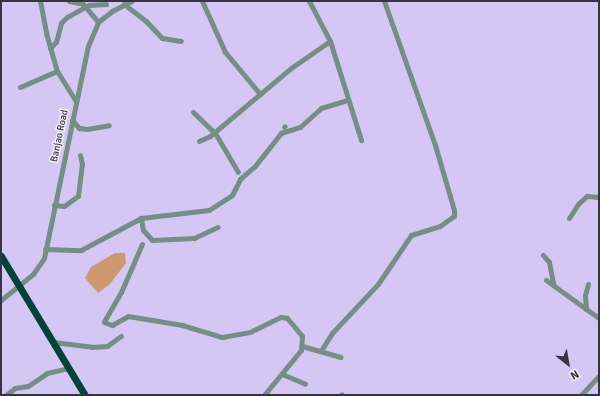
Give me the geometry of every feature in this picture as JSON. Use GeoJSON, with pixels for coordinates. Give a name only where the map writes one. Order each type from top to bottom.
{"type":"FeatureCollection","features":[{"type":"Feature","properties":{"kind":"highway"},"geometry":{"type":"LineString","coordinates":[[1,256],[85,395]]}},
{"type":"Feature","properties":{"kind":"street"},"geometry":{"type":"LineString","coordinates":[[40,1],[50,48],[57,71],[76,102]]}},
{"type":"Feature","properties":{"kind":"street"},"geometry":{"type":"LineString","coordinates":[[69,1],[83,4],[98,22]]}},
{"type":"Feature","properties":{"kind":"street","name":"Banjao Road"},"geometry":{"type":"LineString","coordinates":[[1,300],[39,268],[45,248],[88,46],[98,22],[112,11],[132,1]]}},
{"type":"Feature","properties":{"kind":"street"},"geometry":{"type":"LineString","coordinates":[[202,1],[225,52],[260,94]]}},
{"type":"Feature","properties":{"kind":"street"},"geometry":{"type":"LineString","coordinates":[[309,1],[330,41],[347,100],[361,140]]}},
{"type":"Feature","properties":{"kind":"street"},"geometry":{"type":"LineString","coordinates":[[322,349],[332,333],[381,280],[411,235],[440,226],[454,216],[454,210],[435,144],[384,1]]}},
{"type":"Feature","properties":{"kind":"street"},"geometry":{"type":"LineString","coordinates":[[50,48],[56,42],[61,23],[86,7],[106,3],[112,11]]}},
{"type":"Feature","properties":{"kind":"street"},"geometry":{"type":"LineString","coordinates":[[124,4],[146,21],[162,38],[181,41]]}},
{"type":"Feature","properties":{"kind":"street"},"geometry":{"type":"LineString","coordinates":[[199,141],[215,133],[291,68],[330,41]]}},
{"type":"Feature","properties":{"kind":"street"},"geometry":{"type":"LineString","coordinates":[[20,87],[57,71]]}},
{"type":"Feature","properties":{"kind":"street"},"geometry":{"type":"LineString","coordinates":[[45,248],[81,250],[141,218],[209,210],[224,203],[232,196],[240,179],[255,166],[281,133],[300,127],[321,108],[347,100]]}},
{"type":"Feature","properties":{"kind":"street"},"geometry":{"type":"LineString","coordinates":[[193,112],[215,133],[238,172]]}},
{"type":"Feature","properties":{"kind":"street"},"geometry":{"type":"LineString","coordinates":[[72,120],[79,128],[87,129],[109,125]]}},
{"type":"Feature","properties":{"kind":"street"},"geometry":{"type":"LineString","coordinates":[[54,205],[64,206],[78,196],[82,164],[80,155]]}},
{"type":"Feature","properties":{"kind":"street"},"geometry":{"type":"LineString","coordinates":[[569,218],[578,204],[588,196],[599,197]]}},
{"type":"Feature","properties":{"kind":"street"},"geometry":{"type":"LineString","coordinates":[[141,218],[143,230],[152,240],[194,238],[218,227]]}},
{"type":"Feature","properties":{"kind":"street"},"geometry":{"type":"LineString","coordinates":[[142,244],[121,292],[104,322],[112,325],[128,316],[182,325],[222,337],[250,332],[281,317],[287,318],[302,336],[302,346],[282,374],[264,395]]}},
{"type":"Feature","properties":{"kind":"street"},"geometry":{"type":"LineString","coordinates":[[543,255],[549,262],[553,283]]}},
{"type":"Feature","properties":{"kind":"street"},"geometry":{"type":"LineString","coordinates":[[546,280],[553,283],[599,318]]}},
{"type":"Feature","properties":{"kind":"street"},"geometry":{"type":"LineString","coordinates":[[586,309],[585,295],[588,284]]}},
{"type":"Feature","properties":{"kind":"street"},"geometry":{"type":"LineString","coordinates":[[54,342],[92,347],[108,346],[121,336]]}},
{"type":"Feature","properties":{"kind":"street"},"geometry":{"type":"LineString","coordinates":[[302,346],[322,349],[340,357]]}},
{"type":"Feature","properties":{"kind":"street"},"geometry":{"type":"LineString","coordinates":[[6,395],[15,388],[28,386],[47,373],[69,368]]}},
{"type":"Feature","properties":{"kind":"street"},"geometry":{"type":"LineString","coordinates":[[282,374],[305,384]]}},
{"type":"Feature","properties":{"kind":"street"},"geometry":{"type":"LineString","coordinates":[[581,395],[599,376]]}},
{"type":"Feature","properties":{"kind":"shaded area"},"geometry":{"type":"Polygon","coordinates":[[[115,253],[125,253],[126,263],[110,284],[98,293],[85,278],[91,267],[115,253]]]}}]}
